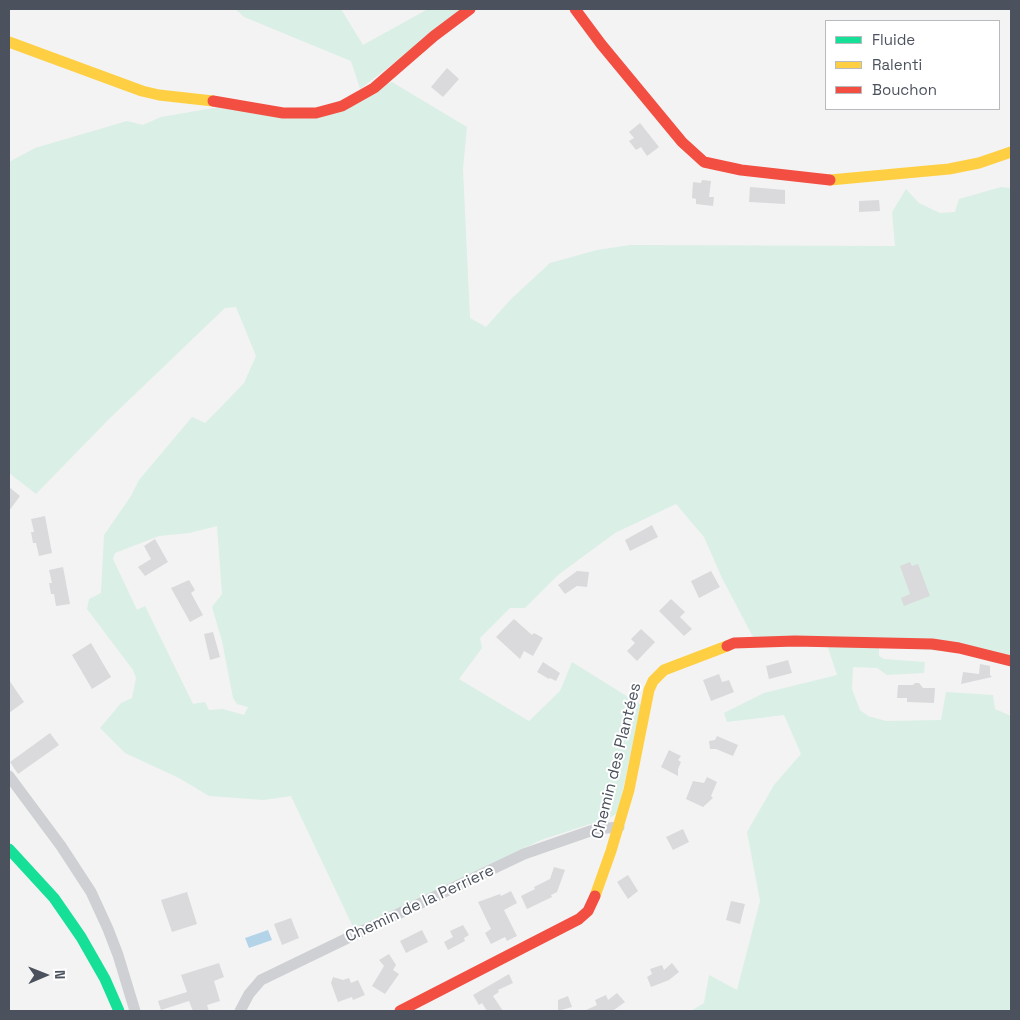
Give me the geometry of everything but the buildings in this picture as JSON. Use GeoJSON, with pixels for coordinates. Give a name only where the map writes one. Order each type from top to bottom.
{"type":"FeatureCollection","features":[{"type":"Feature","properties":{"kind":"street"},"geometry":{"type":"LineString","coordinates":[[9,42],[142,91],[178,98],[224,102],[284,113],[309,114],[342,106],[374,88],[434,36],[470,9]]}},
{"type":"Feature","properties":{"kind":"street"},"geometry":{"type":"LineString","coordinates":[[575,9],[601,44],[682,142],[704,162],[741,170],[828,180],[949,169],[979,163],[1011,152]]}},
{"type":"Feature","properties":{"kind":"street","name":"Chemin des Plantées"},"geometry":{"type":"LineString","coordinates":[[400,1011],[509,957],[580,919],[588,911],[619,827],[629,790],[647,698],[653,681],[664,670],[734,643],[796,641],[932,644],[959,648],[1011,661]]}},
{"type":"Feature","properties":{"kind":"street"},"geometry":{"type":"LineString","coordinates":[[9,776],[61,846],[91,892],[118,955],[135,1011]]}},
{"type":"Feature","properties":{"kind":"street","name":"Chemin de la Perriere"},"geometry":{"type":"LineString","coordinates":[[240,1011],[249,994],[261,980],[524,854],[596,829],[619,827]]}},
{"type":"Feature","properties":{"kind":"street"},"geometry":{"type":"LineString","coordinates":[[9,849],[54,898],[81,937],[105,979],[119,1011]]}},
{"type":"Feature","properties":{"kind":"green space"},"geometry":{"type":"Polygon","coordinates":[[[235,9],[341,9],[363,45],[428,9],[464,9],[360,89],[351,61],[244,17],[235,9]]]}},
{"type":"Feature","properties":{"kind":"green space"},"geometry":{"type":"Polygon","coordinates":[[[392,82],[467,127],[463,169],[470,318],[486,327],[511,299],[550,263],[597,250],[630,245],[895,246],[892,212],[906,189],[919,203],[940,213],[955,212],[959,199],[1001,187],[1011,188],[1011,656],[753,637],[722,578],[704,537],[676,504],[615,533],[558,575],[525,608],[510,608],[480,638],[482,648],[459,679],[529,721],[560,691],[572,662],[641,705],[618,813],[600,823],[590,824],[541,840],[354,929],[291,796],[264,800],[209,796],[179,778],[125,753],[100,728],[121,703],[132,698],[136,678],[133,670],[87,609],[89,599],[101,593],[104,535],[131,496],[139,480],[192,417],[205,423],[244,383],[256,356],[236,307],[225,308],[109,419],[36,494],[9,473],[9,162],[35,148],[127,121],[143,125],[161,117],[219,107],[293,117],[392,82]],[[217,526],[189,533],[159,536],[115,553],[113,559],[137,610],[145,606],[193,704],[205,702],[209,710],[223,709],[244,715],[248,707],[237,704],[233,698],[222,641],[212,607],[222,594],[217,526]]]}},
{"type":"Feature","properties":{"kind":"green space"},"geometry":{"type":"Polygon","coordinates":[[[827,645],[879,647],[879,656],[884,659],[925,662],[924,673],[887,675],[877,668],[853,667],[852,689],[860,710],[868,716],[886,721],[941,720],[946,692],[993,695],[995,709],[1011,716],[1011,1011],[691,1011],[704,1003],[709,975],[737,990],[760,901],[747,832],[774,785],[801,754],[784,715],[727,722],[724,713],[764,693],[837,675],[827,645]]]}},
{"type":"Feature","properties":{"kind":"water"},"geometry":{"type":"Polygon","coordinates":[[[268,930],[272,940],[249,948],[245,938],[268,930]]]}},
{"type":"Feature","properties":{"kind":"traffic: fast"},"geometry":{"type":"LineString","coordinates":[[9,849],[54,898],[81,937],[105,979],[119,1011]]}},
{"type":"Feature","properties":{"kind":"traffic: slow"},"geometry":{"type":"LineString","coordinates":[[9,42],[142,91],[159,95],[213,101]]}},
{"type":"Feature","properties":{"kind":"traffic: slow"},"geometry":{"type":"LineString","coordinates":[[830,180],[949,169],[979,163],[1011,152]]}},
{"type":"Feature","properties":{"kind":"traffic: slow"},"geometry":{"type":"LineString","coordinates":[[595,896],[629,790],[649,690],[653,681],[664,670],[727,646]]}},
{"type":"Feature","properties":{"kind":"traffic: jam"},"geometry":{"type":"LineString","coordinates":[[213,101],[283,113],[316,113],[342,106],[374,88],[434,36],[470,9]]}},
{"type":"Feature","properties":{"kind":"traffic: jam"},"geometry":{"type":"LineString","coordinates":[[575,9],[601,44],[682,142],[704,162],[741,170],[830,180]]}},
{"type":"Feature","properties":{"kind":"traffic: jam"},"geometry":{"type":"LineString","coordinates":[[727,646],[734,643],[795,641],[932,644],[959,648],[1011,661]]}},
{"type":"Feature","properties":{"kind":"traffic: jam"},"geometry":{"type":"LineString","coordinates":[[400,1011],[579,919],[588,911],[595,896]]}}]}
